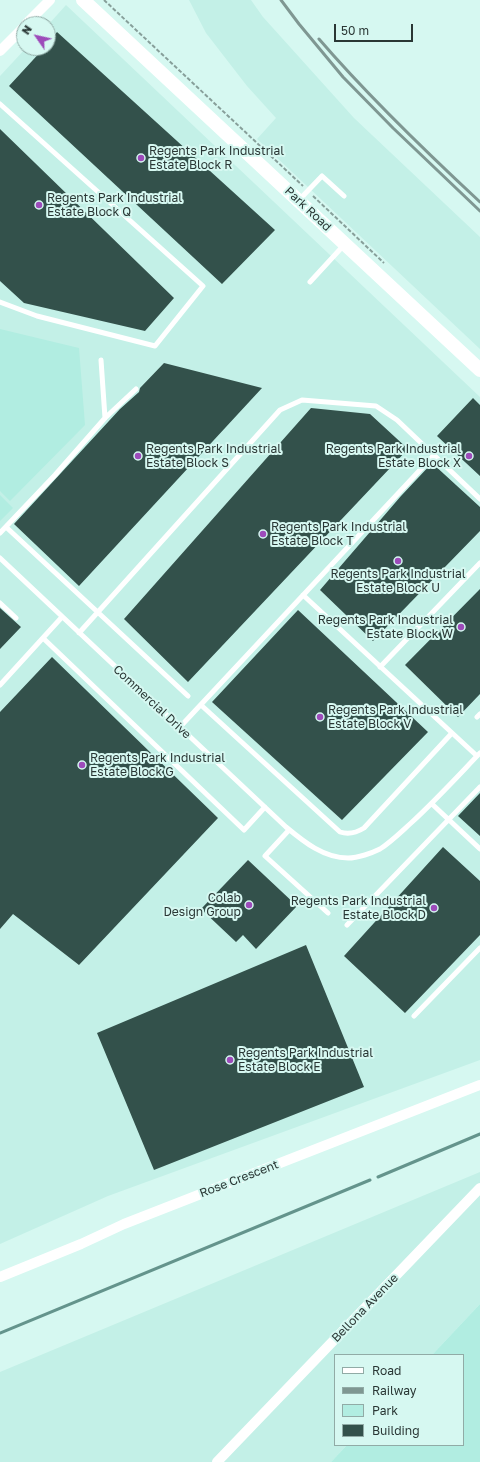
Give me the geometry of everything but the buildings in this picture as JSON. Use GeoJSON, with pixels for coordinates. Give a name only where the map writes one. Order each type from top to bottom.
{"type":"FeatureCollection","features":[{"type":"Feature","properties":{"kind":"main road","name":"Park Road"},"geometry":{"type":"LineString","coordinates":[[83,0],[303,195],[345,244],[480,370]]}},
{"type":"Feature","properties":{"kind":"street"},"geometry":{"type":"LineString","coordinates":[[34,16],[50,0]]}},
{"type":"Feature","properties":{"kind":"street"},"geometry":{"type":"LineString","coordinates":[[0,52],[16,35]]}},
{"type":"Feature","properties":{"kind":"street","name":"Rose Crescent"},"geometry":{"type":"LineString","coordinates":[[0,1277],[81,1244],[124,1224],[480,1084]]}},
{"type":"Feature","properties":{"kind":"street","name":"Bellona Avenue"},"geometry":{"type":"LineString","coordinates":[[217,1462],[480,1188]]}},
{"type":"Feature","properties":{"kind":"lane"},"geometry":{"type":"LineString","coordinates":[[0,104],[203,286],[154,346],[37,316],[0,302]]}},
{"type":"Feature","properties":{"kind":"lane"},"geometry":{"type":"LineString","coordinates":[[303,195],[322,176],[344,196]]}},
{"type":"Feature","properties":{"kind":"lane"},"geometry":{"type":"LineString","coordinates":[[310,282],[345,244]]}},
{"type":"Feature","properties":{"kind":"lane"},"geometry":{"type":"LineString","coordinates":[[102,360],[105,418]]}},
{"type":"Feature","properties":{"kind":"lane"},"geometry":{"type":"LineString","coordinates":[[0,533],[55,475],[105,418],[136,389]]}},
{"type":"Feature","properties":{"kind":"lane"},"geometry":{"type":"LineString","coordinates":[[79,633],[280,410],[302,400],[376,406],[397,420],[480,499]]}},
{"type":"Feature","properties":{"kind":"lane"},"geometry":{"type":"LineString","coordinates":[[180,728],[434,455]]}},
{"type":"Feature","properties":{"kind":"lane"},"geometry":{"type":"LineString","coordinates":[[6,527],[188,696]]}},
{"type":"Feature","properties":{"kind":"lane","name":"Commercial Drive"},"geometry":{"type":"LineString","coordinates":[[0,558],[289,830],[320,852],[336,857],[349,858],[380,848],[397,836],[432,804],[479,755]]}},
{"type":"Feature","properties":{"kind":"lane"},"geometry":{"type":"LineString","coordinates":[[380,667],[480,564]]}},
{"type":"Feature","properties":{"kind":"lane"},"geometry":{"type":"LineString","coordinates":[[303,595],[452,733],[479,755]]}},
{"type":"Feature","properties":{"kind":"lane"},"geometry":{"type":"LineString","coordinates":[[0,603],[16,618]]}},
{"type":"Feature","properties":{"kind":"lane"},"geometry":{"type":"LineString","coordinates":[[0,685],[62,617]]}},
{"type":"Feature","properties":{"kind":"lane"},"geometry":{"type":"LineString","coordinates":[[43,638],[244,830],[265,807]]}},
{"type":"Feature","properties":{"kind":"lane"},"geometry":{"type":"LineString","coordinates":[[201,705],[340,832],[345,834],[359,832],[364,828],[452,733]]}},
{"type":"Feature","properties":{"kind":"lane"},"geometry":{"type":"LineString","coordinates":[[347,925],[480,787]]}},
{"type":"Feature","properties":{"kind":"lane"},"geometry":{"type":"LineString","coordinates":[[432,804],[480,849]]}},
{"type":"Feature","properties":{"kind":"lane"},"geometry":{"type":"LineString","coordinates":[[289,830],[265,856],[328,913]]}},
{"type":"Feature","properties":{"kind":"lane"},"geometry":{"type":"LineString","coordinates":[[414,1016],[480,948]]}},
{"type":"Feature","properties":{"kind":"path"},"geometry":{"type":"LineString","coordinates":[[104,0],[303,195],[388,266]]}},
{"type":"Feature","properties":{"kind":"shaded area"},"geometry":{"type":"Polygon","coordinates":[[[189,0],[251,0],[263,17],[354,118],[480,237],[480,349],[257,139],[276,118],[247,86],[206,33],[189,0]]]}},
{"type":"Feature","properties":{"kind":"shaded area"},"geometry":{"type":"Polygon","coordinates":[[[66,5],[480,397],[480,1060],[108,1196],[0,1244],[0,76],[19,56],[56,56],[56,16],[66,5]]]}},
{"type":"Feature","properties":{"kind":"shaded area"},"geometry":{"type":"Polygon","coordinates":[[[480,1172],[480,1304],[433,1354],[334,1354],[334,1446],[346,1446],[331,1462],[0,1462],[0,1372],[480,1172]]]}},
{"type":"Feature","properties":{"kind":"green space"},"geometry":{"type":"Polygon","coordinates":[[[0,329],[79,348],[85,425],[10,501],[0,491],[0,329]]]}},
{"type":"Feature","properties":{"kind":"green space"},"geometry":{"type":"Polygon","coordinates":[[[0,495],[13,508],[0,521],[0,495]]]}},
{"type":"Feature","properties":{"kind":"green space"},"geometry":{"type":"Polygon","coordinates":[[[480,1304],[480,1462],[331,1462],[346,1446],[464,1446],[464,1354],[433,1354],[480,1304]]]}},
{"type":"Feature","properties":{"kind":"waterway"},"geometry":{"type":"LineString","coordinates":[[378,1177],[480,1134]]}},
{"type":"Feature","properties":{"kind":"waterway"},"geometry":{"type":"LineString","coordinates":[[0,1333],[370,1180]]}},
{"type":"Feature","properties":{"kind":"railway"},"geometry":{"type":"LineString","coordinates":[[281,0],[343,77],[393,128],[480,211]]}},
{"type":"Feature","properties":{"kind":"railway"},"geometry":{"type":"LineString","coordinates":[[319,39],[357,82],[397,123],[480,202]]}},
{"type":"Feature","properties":{"kind":"place","name":"Regents Park Industrial Estate Block R"},"geometry":{"type":"Point","coordinates":[141,158]}},
{"type":"Feature","properties":{"kind":"place","name":"Regents Park Industrial Estate Block Q"},"geometry":{"type":"Point","coordinates":[39,205]}},
{"type":"Feature","properties":{"kind":"place","name":"Regents Park Industrial Estate Block S"},"geometry":{"type":"Point","coordinates":[138,456]}},
{"type":"Feature","properties":{"kind":"place","name":"Regents Park Industrial Estate Block X"},"geometry":{"type":"Point","coordinates":[469,456]}},
{"type":"Feature","properties":{"kind":"place","name":"Regents Park Industrial Estate Block T"},"geometry":{"type":"Point","coordinates":[263,534]}},
{"type":"Feature","properties":{"kind":"place","name":"Regents Park Industrial Estate Block U"},"geometry":{"type":"Point","coordinates":[398,561]}},
{"type":"Feature","properties":{"kind":"place","name":"Regents Park Industrial Estate Block W"},"geometry":{"type":"Point","coordinates":[461,627]}},
{"type":"Feature","properties":{"kind":"place","name":"Regents Park Industrial Estate Block V"},"geometry":{"type":"Point","coordinates":[320,717]}},
{"type":"Feature","properties":{"kind":"place","name":"Regents Park Industrial Estate Block G"},"geometry":{"type":"Point","coordinates":[82,765]}},
{"type":"Feature","properties":{"kind":"place","name":"Colab Design Group"},"geometry":{"type":"Point","coordinates":[249,905]}},
{"type":"Feature","properties":{"kind":"place","name":"Regents Park Industrial Estate Block D"},"geometry":{"type":"Point","coordinates":[434,908]}},
{"type":"Feature","properties":{"kind":"place","name":"Regents Park Industrial Estate Block E"},"geometry":{"type":"Point","coordinates":[230,1060]}}]}
